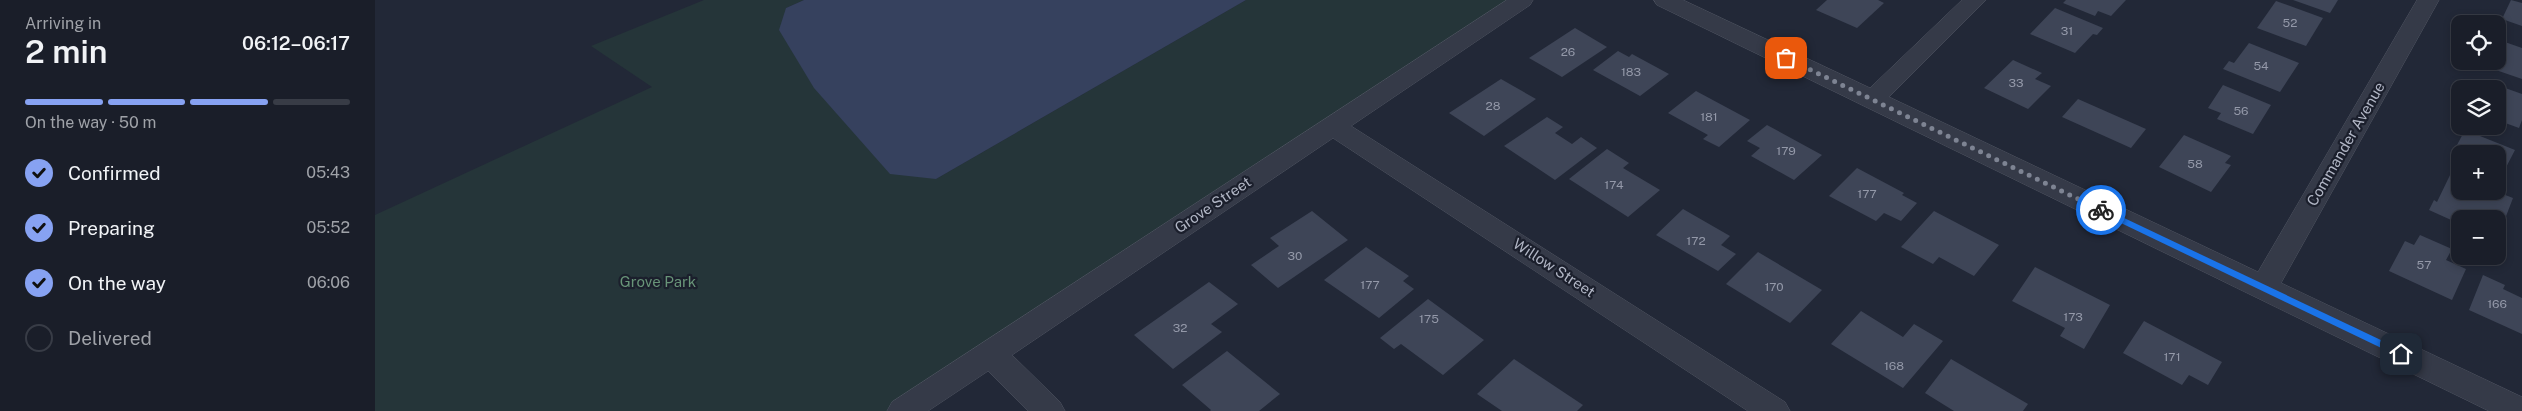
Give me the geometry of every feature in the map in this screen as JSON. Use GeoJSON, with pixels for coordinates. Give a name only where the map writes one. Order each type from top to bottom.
{"type":"FeatureCollection","features":[{"type":"Feature","properties":{"kind":"street","name":"Grove Street"},"geometry":{"type":"LineString","coordinates":[[903,411],[1523,0]]}},
{"type":"Feature","properties":{"kind":"street"},"geometry":{"type":"LineString","coordinates":[[1665,0],[2520,411]]}},
{"type":"Feature","properties":{"kind":"street"},"geometry":{"type":"LineString","coordinates":[[1872,100],[1975,0]]}},
{"type":"Feature","properties":{"kind":"street","name":"Commander Avenue"},"geometry":{"type":"LineString","coordinates":[[2264,288],[2428,0]]}},
{"type":"Feature","properties":{"kind":"street","name":"Willow Street"},"geometry":{"type":"LineString","coordinates":[[1333,126],[1774,411]]}},
{"type":"Feature","properties":{"kind":"street"},"geometry":{"type":"LineString","coordinates":[[990,353],[1049,411]]}},
{"type":"Feature","properties":{"kind":"green space","name":"Grove Park"},"geometry":{"type":"Polygon","coordinates":[[[704,0],[804,0],[786,8],[936,179],[1246,0],[1522,0],[903,411],[375,411],[375,215],[652,87],[591,46],[704,0]]]}},
{"type":"Feature","properties":{"kind":"water"},"geometry":{"type":"Polygon","coordinates":[[[804,0],[1246,0],[936,179],[890,174],[814,88],[779,30],[786,8],[804,0]]]}},
{"type":"Feature","properties":{"kind":"building"},"geometry":{"type":"Polygon","coordinates":[[[1827,0],[1878,0],[1884,3],[1857,28],[1816,10],[1827,0]]]}},
{"type":"Feature","properties":{"kind":"building"},"geometry":{"type":"Polygon","coordinates":[[[2066,0],[2126,0],[2111,16],[2098,11],[2095,16],[2063,3],[2066,0]]]}},
{"type":"Feature","properties":{"kind":"building"},"geometry":{"type":"Polygon","coordinates":[[[2293,0],[2338,0],[2330,13],[2293,0]]]}},
{"type":"Feature","properties":{"kind":"building"},"geometry":{"type":"Polygon","coordinates":[[[2511,0],[2522,3],[2522,26],[2506,20],[2506,15],[2504,15],[2511,0]]]}},
{"type":"Feature","properties":{"kind":"building"},"geometry":{"type":"Polygon","coordinates":[[[2276,1],[2323,18],[2306,46],[2257,28],[2276,1]]]}},
{"type":"Feature","properties":{"kind":"building"},"geometry":{"type":"Polygon","coordinates":[[[2055,8],[2103,28],[2097,35],[2093,34],[2075,53],[2030,34],[2055,8]]]}},
{"type":"Feature","properties":{"kind":"building"},"geometry":{"type":"Polygon","coordinates":[[[1575,28],[1607,47],[1562,77],[1529,58],[1575,28]]]}},
{"type":"Feature","properties":{"kind":"building"},"geometry":{"type":"Polygon","coordinates":[[[2506,42],[2522,48],[2522,79],[2496,70],[2506,70],[2506,42]]]}},
{"type":"Feature","properties":{"kind":"building"},"geometry":{"type":"Polygon","coordinates":[[[2249,43],[2299,63],[2280,92],[2223,69],[2229,61],[2234,63],[2249,43]]]}},
{"type":"Feature","properties":{"kind":"building"},"geometry":{"type":"Polygon","coordinates":[[[1618,51],[1629,57],[1632,54],[1669,74],[1640,96],[1593,70],[1618,51]]]}},
{"type":"Feature","properties":{"kind":"building"},"geometry":{"type":"Polygon","coordinates":[[[2013,60],[2042,73],[2035,79],[2051,86],[2028,109],[1984,88],[2013,60]]]}},
{"type":"Feature","properties":{"kind":"building"},"geometry":{"type":"Polygon","coordinates":[[[1501,79],[1536,99],[1484,136],[1449,113],[1501,79]]]}},
{"type":"Feature","properties":{"kind":"building"},"geometry":{"type":"Polygon","coordinates":[[[2223,85],[2271,105],[2253,134],[2217,119],[2221,113],[2208,108],[2223,85]]]}},
{"type":"Feature","properties":{"kind":"building"},"geometry":{"type":"Polygon","coordinates":[[[2506,88],[2522,94],[2522,120],[2519,128],[2506,123],[2506,88]]]}},
{"type":"Feature","properties":{"kind":"building"},"geometry":{"type":"Polygon","coordinates":[[[1696,91],[1750,120],[1719,147],[1703,139],[1708,135],[1668,113],[1696,91]]]}},
{"type":"Feature","properties":{"kind":"building"},"geometry":{"type":"Polygon","coordinates":[[[2078,99],[2146,129],[2131,148],[2062,117],[2078,99]]]}},
{"type":"Feature","properties":{"kind":"building"},"geometry":{"type":"Polygon","coordinates":[[[1547,117],[1563,127],[1555,133],[1572,144],[1581,137],[1597,148],[1555,180],[1504,146],[1547,117]]]}},
{"type":"Feature","properties":{"kind":"building"},"geometry":{"type":"Polygon","coordinates":[[[1767,125],[1822,155],[1794,180],[1751,156],[1760,148],[1747,141],[1767,125]]]}},
{"type":"Feature","properties":{"kind":"building"},"geometry":{"type":"Polygon","coordinates":[[[2184,135],[2231,156],[2225,163],[2231,165],[2211,192],[2159,167],[2184,135]]]}},
{"type":"Feature","properties":{"kind":"building"},"geometry":{"type":"Polygon","coordinates":[[[2462,135],[2478,135],[2502,145],[2457,145],[2462,135]]]}},
{"type":"Feature","properties":{"kind":"building"},"geometry":{"type":"Polygon","coordinates":[[[2506,146],[2515,150],[2506,167],[2506,146]]]}},
{"type":"Feature","properties":{"kind":"building"},"geometry":{"type":"Polygon","coordinates":[[[1607,149],[1629,163],[1623,168],[1660,190],[1628,217],[1569,179],[1607,149]]]}},
{"type":"Feature","properties":{"kind":"building"},"geometry":{"type":"Polygon","coordinates":[[[1857,168],[1904,193],[1902,195],[1917,203],[1901,221],[1884,213],[1876,221],[1829,196],[1857,168]]]}},
{"type":"Feature","properties":{"kind":"building"},"geometry":{"type":"Polygon","coordinates":[[[2451,173],[2451,200],[2506,200],[2506,195],[2513,198],[2506,216],[2506,210],[2451,210],[2451,220],[2429,210],[2434,200],[2437,202],[2451,173]]]}},
{"type":"Feature","properties":{"kind":"building"},"geometry":{"type":"Polygon","coordinates":[[[1683,209],[1730,236],[1721,245],[1736,254],[1718,271],[1656,235],[1683,209]]]}},
{"type":"Feature","properties":{"kind":"building"},"geometry":{"type":"Polygon","coordinates":[[[1312,211],[1348,240],[1278,288],[1251,265],[1279,246],[1270,238],[1312,211]]]}},
{"type":"Feature","properties":{"kind":"building"},"geometry":{"type":"Polygon","coordinates":[[[1934,211],[1999,245],[1974,276],[1939,257],[1933,264],[1901,247],[1934,211]]]}},
{"type":"Feature","properties":{"kind":"building"},"geometry":{"type":"Polygon","coordinates":[[[2420,235],[2451,249],[2446,260],[2451,262],[2451,265],[2457,265],[2466,269],[2452,300],[2389,271],[2405,241],[2414,245],[2420,235]]]}},
{"type":"Feature","properties":{"kind":"building"},"geometry":{"type":"Polygon","coordinates":[[[1366,247],[1409,276],[1403,281],[1414,289],[1379,318],[1324,280],[1366,247]]]}},
{"type":"Feature","properties":{"kind":"building"},"geometry":{"type":"Polygon","coordinates":[[[1758,252],[1822,290],[1790,323],[1726,284],[1758,252]]]}},
{"type":"Feature","properties":{"kind":"building"},"geometry":{"type":"Polygon","coordinates":[[[2035,267],[2110,305],[2084,349],[2060,336],[2065,328],[2012,301],[2035,267]]]}},
{"type":"Feature","properties":{"kind":"building"},"geometry":{"type":"Polygon","coordinates":[[[2483,275],[2505,285],[2503,289],[2522,298],[2522,334],[2469,310],[2483,275]]]}},
{"type":"Feature","properties":{"kind":"building"},"geometry":{"type":"Polygon","coordinates":[[[1209,282],[1238,304],[1211,324],[1222,332],[1173,369],[1134,335],[1209,282]]]}},
{"type":"Feature","properties":{"kind":"building"},"geometry":{"type":"Polygon","coordinates":[[[1428,299],[1484,340],[1443,375],[1401,344],[1394,349],[1380,338],[1428,299]]]}},
{"type":"Feature","properties":{"kind":"building"},"geometry":{"type":"Polygon","coordinates":[[[1861,311],[1903,337],[1914,324],[1943,341],[1903,388],[1831,344],[1861,311]]]}},
{"type":"Feature","properties":{"kind":"building"},"geometry":{"type":"Polygon","coordinates":[[[2144,321],[2222,362],[2208,385],[2189,375],[2182,385],[2123,353],[2144,321]]]}},
{"type":"Feature","properties":{"kind":"building"},"geometry":{"type":"Polygon","coordinates":[[[1227,351],[1280,394],[1259,411],[1210,411],[1182,385],[1227,351]]]}},
{"type":"Feature","properties":{"kind":"building"},"geometry":{"type":"Polygon","coordinates":[[[1514,359],[1583,405],[1577,411],[1502,411],[1477,394],[1514,359]]]}},
{"type":"Feature","properties":{"kind":"building"},"geometry":{"type":"Polygon","coordinates":[[[1951,359],[2028,404],[2023,411],[1954,411],[1925,393],[1951,359]]]}},
{"type":"Feature","properties":{"kind":"way so far"},"geometry":{"type":"LineString","coordinates":[[1786,58],[2101,210]]}},
{"type":"Feature","properties":{"kind":"route"},"geometry":{"type":"LineString","coordinates":[[2101,210],[2401,354]]}}]}
